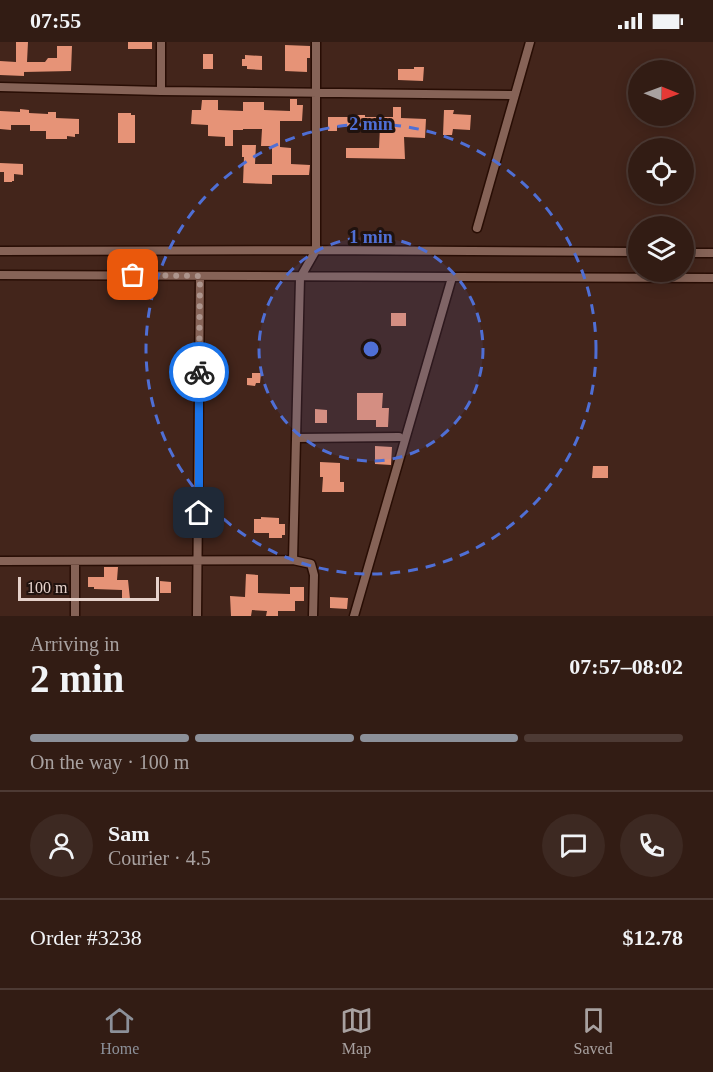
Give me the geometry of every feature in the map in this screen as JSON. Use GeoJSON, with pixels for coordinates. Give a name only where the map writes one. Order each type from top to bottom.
{"type":"FeatureCollection","features":[{"type":"Feature","properties":{"kind":"street"},"geometry":{"type":"LineString","coordinates":[[161,42],[161,91]]}},
{"type":"Feature","properties":{"kind":"street"},"geometry":{"type":"LineString","coordinates":[[293,560],[300,277],[316,250],[316,42]]}},
{"type":"Feature","properties":{"kind":"street"},"geometry":{"type":"LineString","coordinates":[[477,228],[530,42]]}},
{"type":"Feature","properties":{"kind":"street"},"geometry":{"type":"LineString","coordinates":[[0,87],[514,95]]}},
{"type":"Feature","properties":{"kind":"street"},"geometry":{"type":"LineString","coordinates":[[0,251],[628,252]]}},
{"type":"Feature","properties":{"kind":"street"},"geometry":{"type":"LineString","coordinates":[[694,253],[713,253]]}},
{"type":"Feature","properties":{"kind":"street"},"geometry":{"type":"LineString","coordinates":[[0,274],[713,278]]}},
{"type":"Feature","properties":{"kind":"street"},"geometry":{"type":"LineString","coordinates":[[197,616],[200,276]]}},
{"type":"Feature","properties":{"kind":"street"},"geometry":{"type":"LineString","coordinates":[[354,616],[451,281]]}},
{"type":"Feature","properties":{"kind":"street"},"geometry":{"type":"LineString","coordinates":[[296,438],[399,437]]}},
{"type":"Feature","properties":{"kind":"street"},"geometry":{"type":"LineString","coordinates":[[0,561],[293,560],[311,564],[314,575],[313,616]]}},
{"type":"Feature","properties":{"kind":"street"},"geometry":{"type":"LineString","coordinates":[[75,561],[75,616]]}},
{"type":"Feature","properties":{"kind":"building"},"geometry":{"type":"Polygon","coordinates":[[[16,42],[28,42],[27,62],[45,62],[48,58],[57,58],[57,46],[72,46],[71,71],[24,72],[24,76],[0,75],[0,61],[16,62],[16,42]]]}},
{"type":"Feature","properties":{"kind":"building"},"geometry":{"type":"Polygon","coordinates":[[[128,42],[152,42],[152,49],[128,49],[128,42]]]}},
{"type":"Feature","properties":{"kind":"building"},"geometry":{"type":"Polygon","coordinates":[[[285,45],[310,46],[307,72],[285,71],[285,45]]]}},
{"type":"Feature","properties":{"kind":"building"},"geometry":{"type":"Polygon","coordinates":[[[203,54],[213,54],[213,69],[203,69],[203,54]]]}},
{"type":"Feature","properties":{"kind":"building"},"geometry":{"type":"Polygon","coordinates":[[[245,55],[262,56],[262,70],[247,69],[247,66],[242,66],[242,59],[245,59],[245,55]]]}},
{"type":"Feature","properties":{"kind":"building"},"geometry":{"type":"Polygon","coordinates":[[[414,67],[424,67],[423,81],[398,80],[398,69],[414,69],[414,67]]]}},
{"type":"Feature","properties":{"kind":"building"},"geometry":{"type":"Polygon","coordinates":[[[290,99],[297,99],[297,105],[303,105],[302,121],[280,121],[280,147],[291,148],[291,164],[310,165],[309,175],[272,175],[272,184],[243,183],[242,145],[256,145],[255,164],[272,164],[272,146],[261,146],[262,129],[233,130],[233,146],[225,146],[225,137],[208,136],[208,125],[191,124],[192,110],[201,110],[202,100],[218,100],[218,110],[243,111],[243,102],[264,102],[264,110],[290,111],[290,99]]]}},
{"type":"Feature","properties":{"kind":"building"},"geometry":{"type":"Polygon","coordinates":[[[393,107],[401,107],[401,118],[426,119],[425,138],[404,137],[405,159],[346,158],[346,148],[379,148],[380,127],[337,126],[337,131],[328,131],[328,117],[365,115],[365,117],[393,117],[393,107]]]}},
{"type":"Feature","properties":{"kind":"building"},"geometry":{"type":"Polygon","coordinates":[[[20,109],[29,110],[29,113],[56,112],[56,118],[79,119],[79,134],[75,134],[75,137],[67,136],[67,139],[46,139],[46,131],[30,131],[30,125],[11,125],[11,130],[0,129],[0,111],[20,112],[20,109]]]}},
{"type":"Feature","properties":{"kind":"building"},"geometry":{"type":"Polygon","coordinates":[[[444,110],[454,110],[453,114],[471,115],[470,130],[453,129],[452,135],[443,135],[444,110]]]}},
{"type":"Feature","properties":{"kind":"building"},"geometry":{"type":"Polygon","coordinates":[[[118,113],[135,115],[135,143],[118,143],[118,113]]]}},
{"type":"Feature","properties":{"kind":"building"},"geometry":{"type":"Polygon","coordinates":[[[0,163],[23,164],[23,175],[14,174],[14,181],[4,182],[4,172],[0,172],[0,163]]]}},
{"type":"Feature","properties":{"kind":"building"},"geometry":{"type":"Polygon","coordinates":[[[391,313],[406,313],[406,326],[391,326],[391,313]]]}},
{"type":"Feature","properties":{"kind":"building"},"geometry":{"type":"Polygon","coordinates":[[[252,373],[261,373],[260,383],[256,383],[255,386],[247,385],[247,378],[252,378],[252,373]]]}},
{"type":"Feature","properties":{"kind":"building"},"geometry":{"type":"Polygon","coordinates":[[[357,393],[383,393],[382,408],[389,408],[388,427],[376,427],[376,420],[357,420],[357,393]]]}},
{"type":"Feature","properties":{"kind":"building"},"geometry":{"type":"Polygon","coordinates":[[[315,409],[327,410],[327,423],[315,423],[315,409]]]}},
{"type":"Feature","properties":{"kind":"building"},"geometry":{"type":"Polygon","coordinates":[[[375,446],[392,447],[391,465],[375,464],[375,446]]]}},
{"type":"Feature","properties":{"kind":"building"},"geometry":{"type":"Polygon","coordinates":[[[320,462],[340,463],[340,482],[344,482],[344,492],[322,492],[323,477],[320,477],[320,462]]]}},
{"type":"Feature","properties":{"kind":"building"},"geometry":{"type":"Polygon","coordinates":[[[593,466],[608,466],[608,478],[592,478],[593,466]]]}},
{"type":"Feature","properties":{"kind":"building"},"geometry":{"type":"Polygon","coordinates":[[[261,517],[279,518],[279,524],[285,524],[285,535],[282,535],[282,538],[269,538],[269,533],[254,533],[254,519],[261,519],[261,517]]]}},
{"type":"Feature","properties":{"kind":"building"},"geometry":{"type":"Polygon","coordinates":[[[104,567],[118,567],[117,580],[128,580],[130,599],[122,599],[122,590],[88,587],[88,577],[104,577],[104,567]]]}},
{"type":"Feature","properties":{"kind":"building"},"geometry":{"type":"Polygon","coordinates":[[[246,574],[258,575],[258,593],[290,594],[290,587],[304,587],[304,601],[295,601],[295,611],[278,611],[278,616],[266,616],[267,611],[252,610],[251,616],[231,616],[230,596],[245,597],[246,574]]]}},
{"type":"Feature","properties":{"kind":"building"},"geometry":{"type":"Polygon","coordinates":[[[160,581],[171,582],[171,593],[160,593],[160,581]]]}},
{"type":"Feature","properties":{"kind":"building"},"geometry":{"type":"Polygon","coordinates":[[[330,597],[348,598],[347,609],[330,608],[330,597]]]}},
{"type":"Feature","properties":{"kind":"way so far"},"geometry":{"type":"LineString","coordinates":[[133,275],[200,276],[199,372]]}},
{"type":"Feature","properties":{"kind":"route"},"geometry":{"type":"LineString","coordinates":[[199,372],[199,513]]}}]}
